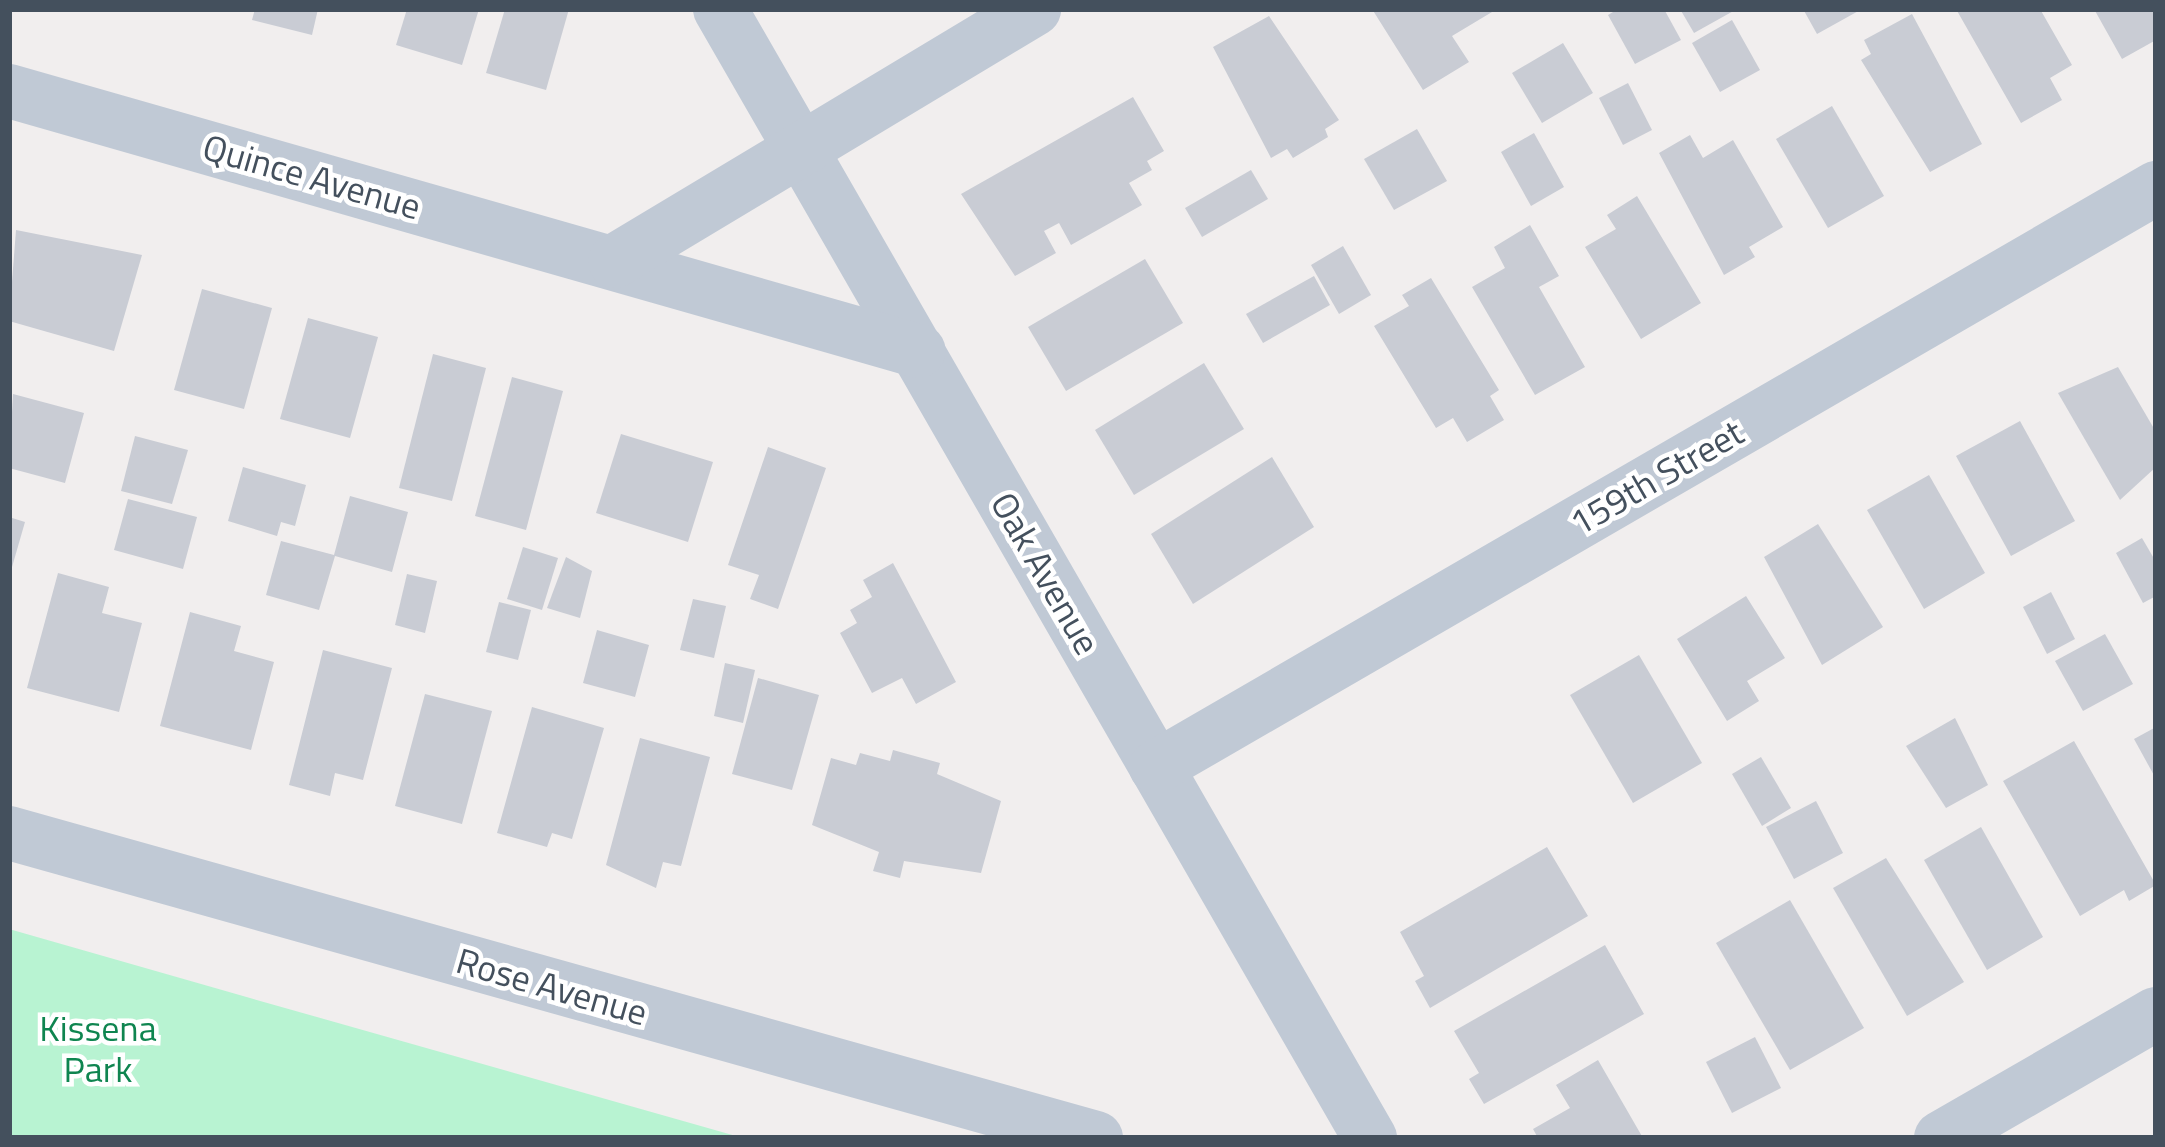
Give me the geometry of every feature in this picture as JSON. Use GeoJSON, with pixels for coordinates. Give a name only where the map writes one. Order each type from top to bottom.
{"type":"FeatureCollection","features":[{"type":"Feature","properties":{"kind":"street","name":"Oak Avenue"},"geometry":{"type":"LineString","coordinates":[[720,9],[1370,1138]]}},
{"type":"Feature","properties":{"kind":"street"},"geometry":{"type":"LineString","coordinates":[[615,261],[799,145],[1034,9]]}},
{"type":"Feature","properties":{"kind":"street","name":"Quince Avenue"},"geometry":{"type":"LineString","coordinates":[[9,91],[919,351]]}},
{"type":"Feature","properties":{"kind":"street","name":"159th Street"},"geometry":{"type":"LineString","coordinates":[[1156,766],[2156,188]]}},
{"type":"Feature","properties":{"kind":"street","name":"Rose Avenue"},"geometry":{"type":"LineString","coordinates":[[9,833],[1096,1138]]}},
{"type":"Feature","properties":{"kind":"street"},"geometry":{"type":"LineString","coordinates":[[1941,1138],[2156,1014]]}},
{"type":"Feature","properties":{"kind":"green space","name":"Kissena Park"},"geometry":{"type":"Polygon","coordinates":[[[9,929],[250,998],[743,1138],[9,1138],[9,929]]]}},
{"type":"Feature","properties":{"kind":"building"},"geometry":{"type":"Polygon","coordinates":[[[255,9],[318,9],[312,35],[252,20],[255,9]]]}},
{"type":"Feature","properties":{"kind":"building"},"geometry":{"type":"Polygon","coordinates":[[[407,9],[479,9],[462,65],[396,45],[407,9]]]}},
{"type":"Feature","properties":{"kind":"building"},"geometry":{"type":"Polygon","coordinates":[[[505,9],[569,9],[546,90],[486,73],[505,9]]]}},
{"type":"Feature","properties":{"kind":"building"},"geometry":{"type":"Polygon","coordinates":[[[1372,9],[1497,9],[1452,36],[1469,62],[1423,90],[1372,9]]]}},
{"type":"Feature","properties":{"kind":"building"},"geometry":{"type":"Polygon","coordinates":[[[1618,9],[1664,9],[1681,40],[1635,64],[1608,15],[1618,9]]]}},
{"type":"Feature","properties":{"kind":"building"},"geometry":{"type":"Polygon","coordinates":[[[1680,9],[1737,9],[1694,33],[1680,9]]]}},
{"type":"Feature","properties":{"kind":"building"},"geometry":{"type":"Polygon","coordinates":[[[1803,9],[1862,9],[1817,34],[1803,9]]]}},
{"type":"Feature","properties":{"kind":"building"},"geometry":{"type":"Polygon","coordinates":[[[1956,9],[2040,9],[2072,65],[2050,78],[2062,100],[2021,123],[1956,9]]]}},
{"type":"Feature","properties":{"kind":"building"},"geometry":{"type":"Polygon","coordinates":[[[2094,9],[2156,9],[2156,40],[2122,59],[2094,9]]]}},
{"type":"Feature","properties":{"kind":"building"},"geometry":{"type":"Polygon","coordinates":[[[1912,14],[1982,144],[1930,172],[1861,60],[1871,54],[1864,40],[1912,14]]]}},
{"type":"Feature","properties":{"kind":"building"},"geometry":{"type":"Polygon","coordinates":[[[1269,16],[1339,120],[1325,129],[1328,137],[1293,158],[1287,149],[1271,158],[1213,47],[1269,16]]]}},
{"type":"Feature","properties":{"kind":"building"},"geometry":{"type":"Polygon","coordinates":[[[1732,20],[1760,70],[1720,92],[1692,43],[1732,20]]]}},
{"type":"Feature","properties":{"kind":"building"},"geometry":{"type":"Polygon","coordinates":[[[1563,43],[1593,93],[1542,123],[1512,73],[1563,43]]]}},
{"type":"Feature","properties":{"kind":"building"},"geometry":{"type":"Polygon","coordinates":[[[1628,83],[1652,130],[1623,145],[1599,98],[1628,83]]]}},
{"type":"Feature","properties":{"kind":"building"},"geometry":{"type":"Polygon","coordinates":[[[1133,97],[1164,151],[1147,161],[1152,170],[1129,183],[1142,205],[1071,245],[1059,223],[1044,231],[1056,253],[1015,276],[961,194],[1133,97]]]}},
{"type":"Feature","properties":{"kind":"building"},"geometry":{"type":"Polygon","coordinates":[[[1832,106],[1884,196],[1828,228],[1776,139],[1832,106]]]}},
{"type":"Feature","properties":{"kind":"building"},"geometry":{"type":"Polygon","coordinates":[[[1417,129],[1447,181],[1394,210],[1364,159],[1417,129]]]}},
{"type":"Feature","properties":{"kind":"building"},"geometry":{"type":"Polygon","coordinates":[[[1534,133],[1564,187],[1531,206],[1501,152],[1534,133]]]}},
{"type":"Feature","properties":{"kind":"building"},"geometry":{"type":"Polygon","coordinates":[[[1690,135],[1703,158],[1733,140],[1783,227],[1749,247],[1755,257],[1724,275],[1659,153],[1690,135]]]}},
{"type":"Feature","properties":{"kind":"building"},"geometry":{"type":"Polygon","coordinates":[[[1251,170],[1268,199],[1202,237],[1185,208],[1251,170]]]}},
{"type":"Feature","properties":{"kind":"building"},"geometry":{"type":"Polygon","coordinates":[[[1637,196],[1701,303],[1641,339],[1585,247],[1616,229],[1607,215],[1637,196]]]}},
{"type":"Feature","properties":{"kind":"building"},"geometry":{"type":"Polygon","coordinates":[[[1530,225],[1559,276],[1539,287],[1585,367],[1535,395],[1472,287],[1505,268],[1494,247],[1530,225]]]}},
{"type":"Feature","properties":{"kind":"building"},"geometry":{"type":"Polygon","coordinates":[[[16,230],[142,255],[114,351],[9,321],[16,230]]]}},
{"type":"Feature","properties":{"kind":"building"},"geometry":{"type":"Polygon","coordinates":[[[1343,246],[1371,295],[1339,314],[1311,265],[1343,246]]]}},
{"type":"Feature","properties":{"kind":"building"},"geometry":{"type":"Polygon","coordinates":[[[1145,259],[1183,323],[1066,391],[1028,327],[1145,259]]]}},
{"type":"Feature","properties":{"kind":"building"},"geometry":{"type":"Polygon","coordinates":[[[1314,276],[1330,305],[1263,343],[1246,314],[1314,276]]]}},
{"type":"Feature","properties":{"kind":"building"},"geometry":{"type":"Polygon","coordinates":[[[1431,278],[1499,390],[1490,396],[1504,420],[1467,442],[1453,418],[1436,428],[1374,326],[1409,306],[1402,295],[1431,278]]]}},
{"type":"Feature","properties":{"kind":"building"},"geometry":{"type":"Polygon","coordinates":[[[202,289],[272,308],[244,409],[174,390],[202,289]]]}},
{"type":"Feature","properties":{"kind":"building"},"geometry":{"type":"Polygon","coordinates":[[[308,318],[378,337],[350,438],[280,419],[308,318]]]}},
{"type":"Feature","properties":{"kind":"building"},"geometry":{"type":"Polygon","coordinates":[[[433,354],[486,368],[452,501],[399,488],[433,354]]]}},
{"type":"Feature","properties":{"kind":"building"},"geometry":{"type":"Polygon","coordinates":[[[1204,363],[1244,429],[1134,495],[1095,430],[1204,363]]]}},
{"type":"Feature","properties":{"kind":"building"},"geometry":{"type":"Polygon","coordinates":[[[2118,367],[2156,432],[2156,467],[2120,500],[2058,393],[2118,367]]]}},
{"type":"Feature","properties":{"kind":"building"},"geometry":{"type":"Polygon","coordinates":[[[512,377],[563,391],[526,530],[475,516],[512,377]]]}},
{"type":"Feature","properties":{"kind":"building"},"geometry":{"type":"Polygon","coordinates":[[[13,394],[84,413],[65,483],[9,468],[13,394]]]}},
{"type":"Feature","properties":{"kind":"building"},"geometry":{"type":"Polygon","coordinates":[[[2020,421],[2075,521],[2011,556],[1956,456],[2020,421]]]}},
{"type":"Feature","properties":{"kind":"building"},"geometry":{"type":"Polygon","coordinates":[[[621,434],[713,462],[688,542],[596,513],[621,434]]]}},
{"type":"Feature","properties":{"kind":"building"},"geometry":{"type":"Polygon","coordinates":[[[135,436],[188,450],[172,504],[121,491],[135,436]]]}},
{"type":"Feature","properties":{"kind":"building"},"geometry":{"type":"Polygon","coordinates":[[[768,447],[826,468],[778,609],[750,599],[759,575],[728,565],[768,447]]]}},
{"type":"Feature","properties":{"kind":"building"},"geometry":{"type":"Polygon","coordinates":[[[1272,457],[1314,527],[1193,604],[1151,534],[1272,457]]]}},
{"type":"Feature","properties":{"kind":"building"},"geometry":{"type":"Polygon","coordinates":[[[243,467],[306,485],[295,526],[281,522],[277,536],[228,521],[243,467]]]}},
{"type":"Feature","properties":{"kind":"building"},"geometry":{"type":"Polygon","coordinates":[[[1929,475],[1985,573],[1924,609],[1867,510],[1929,475]]]}},
{"type":"Feature","properties":{"kind":"building"},"geometry":{"type":"Polygon","coordinates":[[[350,496],[408,512],[392,572],[335,556],[319,610],[266,595],[281,541],[334,555],[350,496]]]}},
{"type":"Feature","properties":{"kind":"building"},"geometry":{"type":"Polygon","coordinates":[[[128,499],[197,517],[183,569],[114,550],[128,499]]]}},
{"type":"Feature","properties":{"kind":"building"},"geometry":{"type":"Polygon","coordinates":[[[9,517],[25,522],[10,574],[9,574],[9,517]]]}},
{"type":"Feature","properties":{"kind":"building"},"geometry":{"type":"Polygon","coordinates":[[[1818,524],[1883,627],[1822,665],[1764,557],[1818,524]]]}},
{"type":"Feature","properties":{"kind":"building"},"geometry":{"type":"Polygon","coordinates":[[[2142,538],[2156,562],[2156,596],[2143,603],[2116,553],[2142,538]]]}},
{"type":"Feature","properties":{"kind":"building"},"geometry":{"type":"Polygon","coordinates":[[[523,547],[558,558],[542,610],[507,599],[523,547]]]}},
{"type":"Feature","properties":{"kind":"building"},"geometry":{"type":"Polygon","coordinates":[[[566,557],[592,571],[580,618],[547,608],[566,557]]]}},
{"type":"Feature","properties":{"kind":"building"},"geometry":{"type":"Polygon","coordinates":[[[893,563],[956,682],[916,704],[902,678],[872,693],[840,633],[857,623],[850,610],[872,597],[863,580],[893,563]]]}},
{"type":"Feature","properties":{"kind":"building"},"geometry":{"type":"Polygon","coordinates":[[[58,573],[109,587],[102,613],[142,623],[119,712],[27,688],[58,573]]]}},
{"type":"Feature","properties":{"kind":"building"},"geometry":{"type":"Polygon","coordinates":[[[407,574],[437,581],[425,633],[395,625],[407,574]]]}},
{"type":"Feature","properties":{"kind":"building"},"geometry":{"type":"Polygon","coordinates":[[[2051,592],[2075,639],[2047,654],[2023,607],[2051,592]]]}},
{"type":"Feature","properties":{"kind":"building"},"geometry":{"type":"Polygon","coordinates":[[[1746,596],[1785,658],[1747,681],[1759,701],[1727,721],[1677,639],[1746,596]]]}},
{"type":"Feature","properties":{"kind":"building"},"geometry":{"type":"Polygon","coordinates":[[[693,599],[726,606],[714,658],[680,650],[693,599]]]}},
{"type":"Feature","properties":{"kind":"building"},"geometry":{"type":"Polygon","coordinates":[[[499,602],[531,610],[518,660],[486,652],[499,602]]]}},
{"type":"Feature","properties":{"kind":"building"},"geometry":{"type":"Polygon","coordinates":[[[190,612],[241,626],[234,651],[274,662],[251,750],[160,726],[190,612]]]}},
{"type":"Feature","properties":{"kind":"building"},"geometry":{"type":"Polygon","coordinates":[[[597,630],[649,645],[635,697],[583,683],[597,630]]]}},
{"type":"Feature","properties":{"kind":"building"},"geometry":{"type":"Polygon","coordinates":[[[2105,634],[2133,684],[2083,711],[2055,661],[2105,634]]]}},
{"type":"Feature","properties":{"kind":"building"},"geometry":{"type":"Polygon","coordinates":[[[323,650],[392,668],[363,780],[335,773],[330,796],[289,785],[323,650]]]}},
{"type":"Feature","properties":{"kind":"building"},"geometry":{"type":"Polygon","coordinates":[[[1639,655],[1702,763],[1633,803],[1570,695],[1639,655]]]}},
{"type":"Feature","properties":{"kind":"building"},"geometry":{"type":"Polygon","coordinates":[[[725,663],[755,670],[743,723],[714,716],[725,663]]]}},
{"type":"Feature","properties":{"kind":"building"},"geometry":{"type":"Polygon","coordinates":[[[758,678],[819,695],[792,790],[732,774],[758,678]]]}},
{"type":"Feature","properties":{"kind":"building"},"geometry":{"type":"Polygon","coordinates":[[[425,694],[492,711],[462,824],[395,806],[425,694]]]}},
{"type":"Feature","properties":{"kind":"building"},"geometry":{"type":"Polygon","coordinates":[[[532,707],[604,728],[572,839],[552,833],[547,847],[497,833],[532,707]]]}},
{"type":"Feature","properties":{"kind":"building"},"geometry":{"type":"Polygon","coordinates":[[[1955,718],[1988,785],[1946,808],[1906,746],[1955,718]]]}},
{"type":"Feature","properties":{"kind":"building"},"geometry":{"type":"Polygon","coordinates":[[[2156,727],[2156,779],[2134,739],[2156,727]]]}},
{"type":"Feature","properties":{"kind":"building"},"geometry":{"type":"Polygon","coordinates":[[[640,738],[710,757],[681,866],[663,862],[656,888],[606,865],[640,738]]]}},
{"type":"Feature","properties":{"kind":"building"},"geometry":{"type":"Polygon","coordinates":[[[2074,741],[2156,885],[2129,901],[2124,890],[2080,916],[2003,781],[2074,741]]]}},
{"type":"Feature","properties":{"kind":"building"},"geometry":{"type":"Polygon","coordinates":[[[893,750],[940,763],[937,774],[1001,801],[981,873],[904,861],[900,878],[873,871],[879,852],[812,825],[831,758],[856,765],[860,753],[890,761],[893,750]]]}},
{"type":"Feature","properties":{"kind":"building"},"geometry":{"type":"Polygon","coordinates":[[[1761,757],[1791,808],[1762,826],[1732,774],[1761,757]]]}},
{"type":"Feature","properties":{"kind":"building"},"geometry":{"type":"Polygon","coordinates":[[[1816,801],[1843,853],[1794,879],[1766,827],[1816,801]]]}},
{"type":"Feature","properties":{"kind":"building"},"geometry":{"type":"Polygon","coordinates":[[[1981,827],[2043,937],[1987,970],[1924,860],[1981,827]]]}},
{"type":"Feature","properties":{"kind":"building"},"geometry":{"type":"Polygon","coordinates":[[[1547,847],[1588,916],[1430,1008],[1415,981],[1424,976],[1400,932],[1547,847]]]}},
{"type":"Feature","properties":{"kind":"building"},"geometry":{"type":"Polygon","coordinates":[[[1886,858],[1964,982],[1907,1016],[1833,888],[1886,858]]]}},
{"type":"Feature","properties":{"kind":"building"},"geometry":{"type":"Polygon","coordinates":[[[1790,900],[1864,1028],[1790,1070],[1716,943],[1790,900]]]}},
{"type":"Feature","properties":{"kind":"building"},"geometry":{"type":"Polygon","coordinates":[[[1605,945],[1644,1014],[1484,1104],[1469,1079],[1479,1073],[1454,1031],[1605,945]]]}},
{"type":"Feature","properties":{"kind":"building"},"geometry":{"type":"Polygon","coordinates":[[[1755,1037],[1781,1088],[1732,1113],[1706,1062],[1755,1037]]]}},
{"type":"Feature","properties":{"kind":"building"},"geometry":{"type":"Polygon","coordinates":[[[1598,1060],[1643,1138],[1538,1138],[1533,1129],[1570,1108],[1556,1085],[1598,1060]]]}}]}
